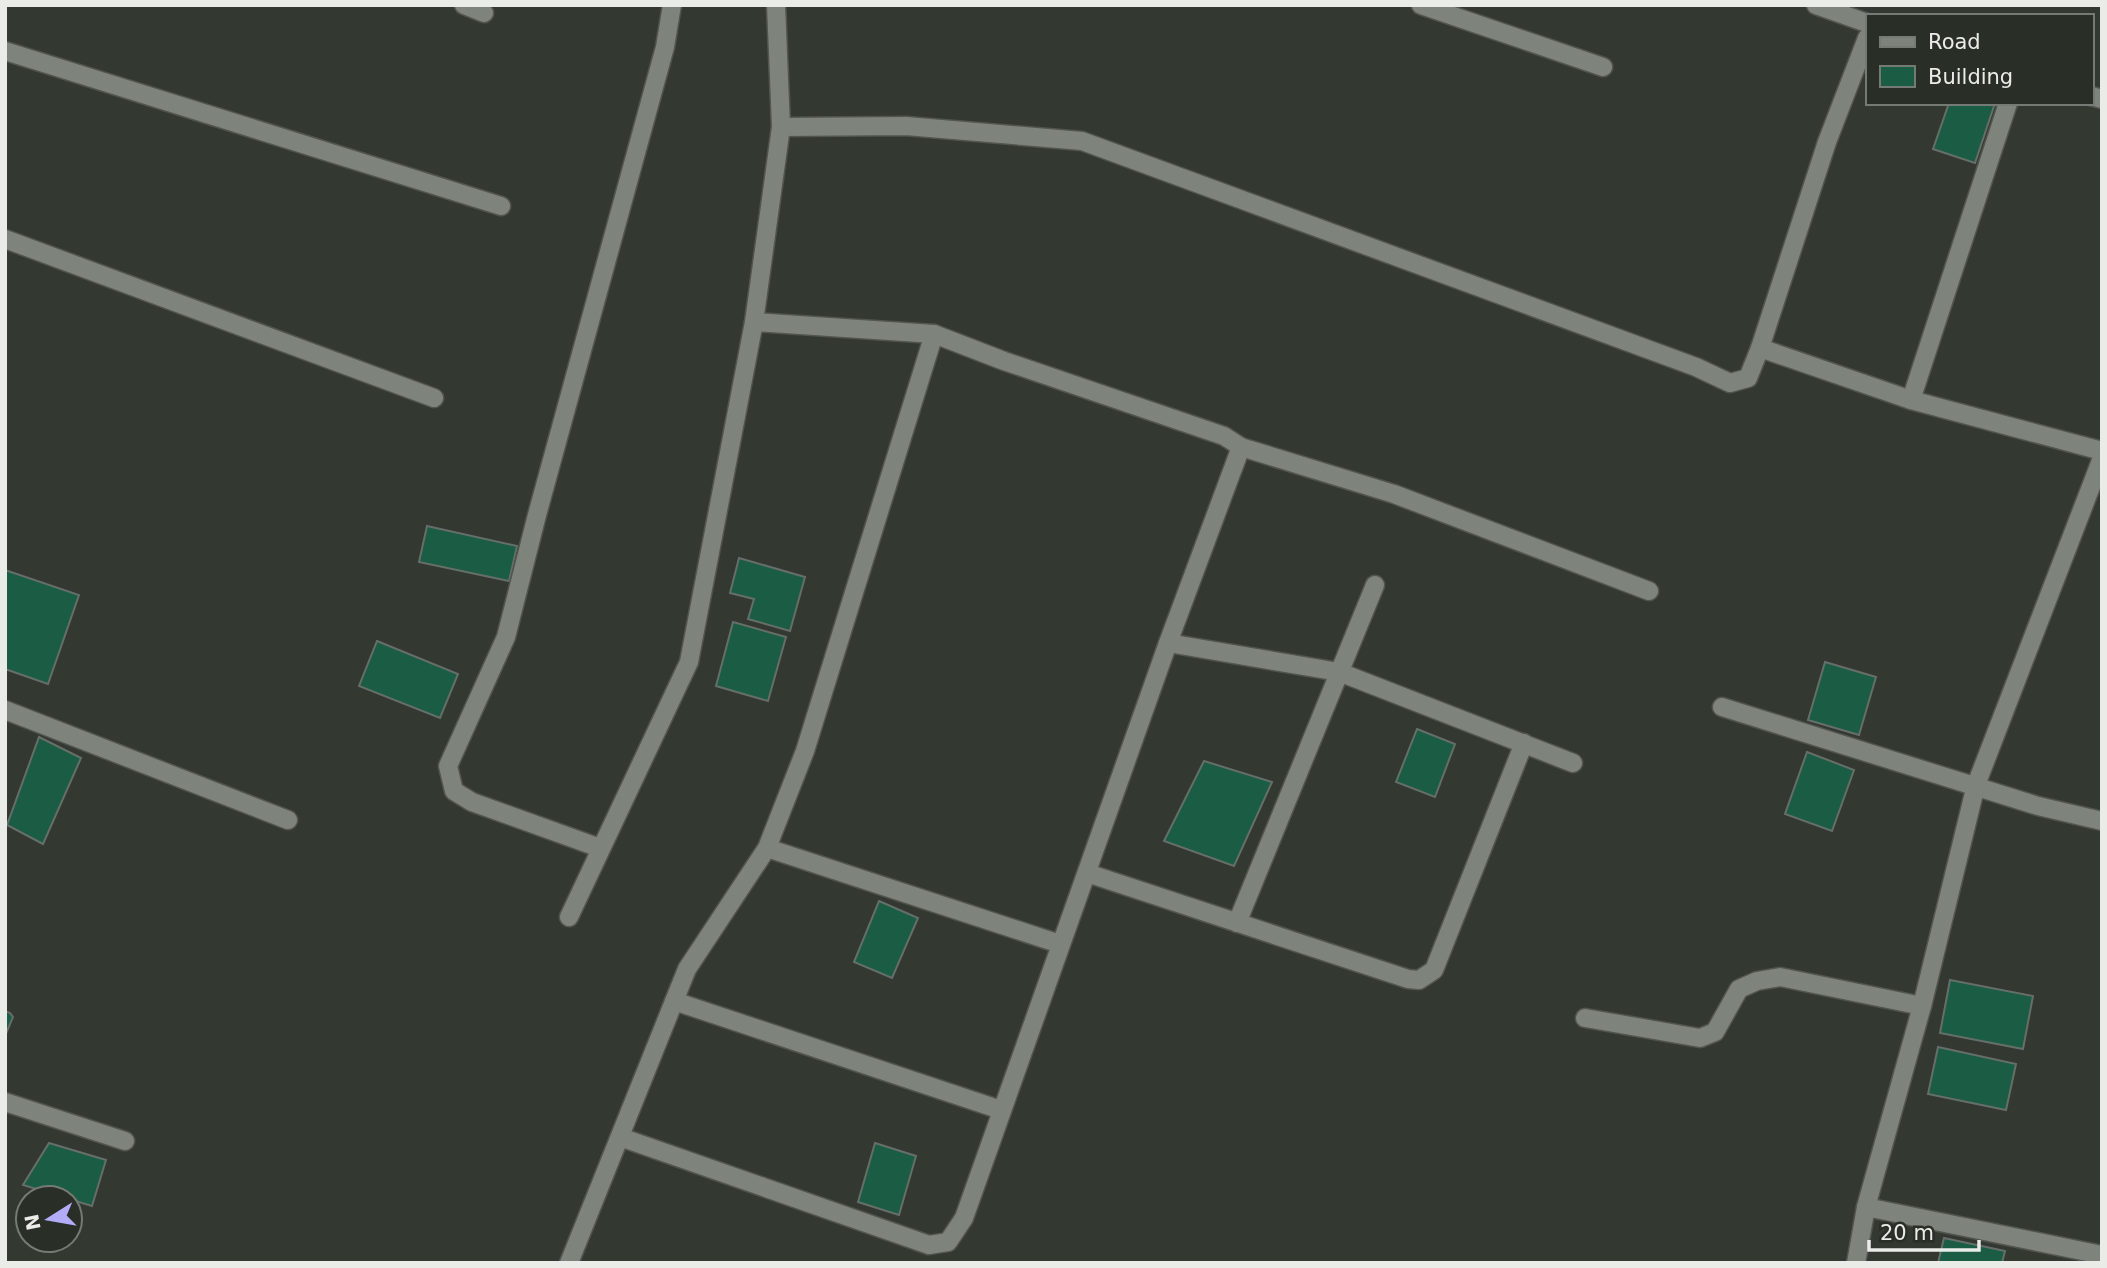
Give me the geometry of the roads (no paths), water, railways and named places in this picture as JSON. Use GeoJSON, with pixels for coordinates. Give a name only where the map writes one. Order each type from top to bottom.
{"type":"FeatureCollection","features":[{"type":"Feature","properties":{"kind":"street"},"geometry":{"type":"LineString","coordinates":[[464,5],[484,13]]}},
{"type":"Feature","properties":{"kind":"street"},"geometry":{"type":"LineString","coordinates":[[600,848],[472,802],[454,791],[448,766],[506,637],[665,47],[672,5]]}},
{"type":"Feature","properties":{"kind":"street"},"geometry":{"type":"LineString","coordinates":[[569,917],[689,662],[754,322],[781,127],[776,5]]}},
{"type":"Feature","properties":{"kind":"street"},"geometry":{"type":"LineString","coordinates":[[1421,5],[1603,68]]}},
{"type":"Feature","properties":{"kind":"street"},"geometry":{"type":"LineString","coordinates":[[1816,5],[1866,23]]}},
{"type":"Feature","properties":{"kind":"street"},"geometry":{"type":"LineString","coordinates":[[781,127],[906,126],[1082,141],[1683,363],[1730,383],[1748,378],[1760,348],[1827,142],[1866,41]]}},
{"type":"Feature","properties":{"kind":"street"},"geometry":{"type":"LineString","coordinates":[[5,51],[501,206]]}},
{"type":"Feature","properties":{"kind":"street"},"geometry":{"type":"LineString","coordinates":[[1911,400],[2007,105]]}},
{"type":"Feature","properties":{"kind":"street"},"geometry":{"type":"LineString","coordinates":[[5,239],[434,398]]}},
{"type":"Feature","properties":{"kind":"street"},"geometry":{"type":"LineString","coordinates":[[754,322],[934,334],[1224,436],[1241,447],[1394,495],[1649,591]]}},
{"type":"Feature","properties":{"kind":"street"},"geometry":{"type":"LineString","coordinates":[[569,1263],[687,969],[766,848],[805,751],[934,334]]}},
{"type":"Feature","properties":{"kind":"street"},"geometry":{"type":"LineString","coordinates":[[1760,348],[1911,400],[2102,451]]}},
{"type":"Feature","properties":{"kind":"street"},"geometry":{"type":"LineString","coordinates":[[620,1138],[929,1245],[948,1242],[964,1218],[1168,643],[1241,447]]}},
{"type":"Feature","properties":{"kind":"street"},"geometry":{"type":"LineString","coordinates":[[1856,1263],[1866,1207],[1922,1006],[1976,785],[2102,458]]}},
{"type":"Feature","properties":{"kind":"street"},"geometry":{"type":"LineString","coordinates":[[1237,923],[1376,585]]}},
{"type":"Feature","properties":{"kind":"street"},"geometry":{"type":"LineString","coordinates":[[1168,643],[1339,672],[1573,763]]}},
{"type":"Feature","properties":{"kind":"street"},"geometry":{"type":"LineString","coordinates":[[1722,707],[2038,806],[2102,821]]}},
{"type":"Feature","properties":{"kind":"street"},"geometry":{"type":"LineString","coordinates":[[5,710],[288,820]]}},
{"type":"Feature","properties":{"kind":"street"},"geometry":{"type":"LineString","coordinates":[[1087,873],[1408,979],[1419,980],[1434,970],[1524,743]]}},
{"type":"Feature","properties":{"kind":"street"},"geometry":{"type":"LineString","coordinates":[[766,848],[1060,944]]}},
{"type":"Feature","properties":{"kind":"street"},"geometry":{"type":"LineString","coordinates":[[1585,1018],[1700,1038],[1714,1032],[1739,989],[1757,981],[1780,977],[1922,1006]]}},
{"type":"Feature","properties":{"kind":"street"},"geometry":{"type":"LineString","coordinates":[[674,1001],[1001,1110]]}},
{"type":"Feature","properties":{"kind":"street"},"geometry":{"type":"LineString","coordinates":[[5,1102],[125,1141]]}},
{"type":"Feature","properties":{"kind":"street"},"geometry":{"type":"LineString","coordinates":[[1866,1207],[2102,1254]]}}]}
